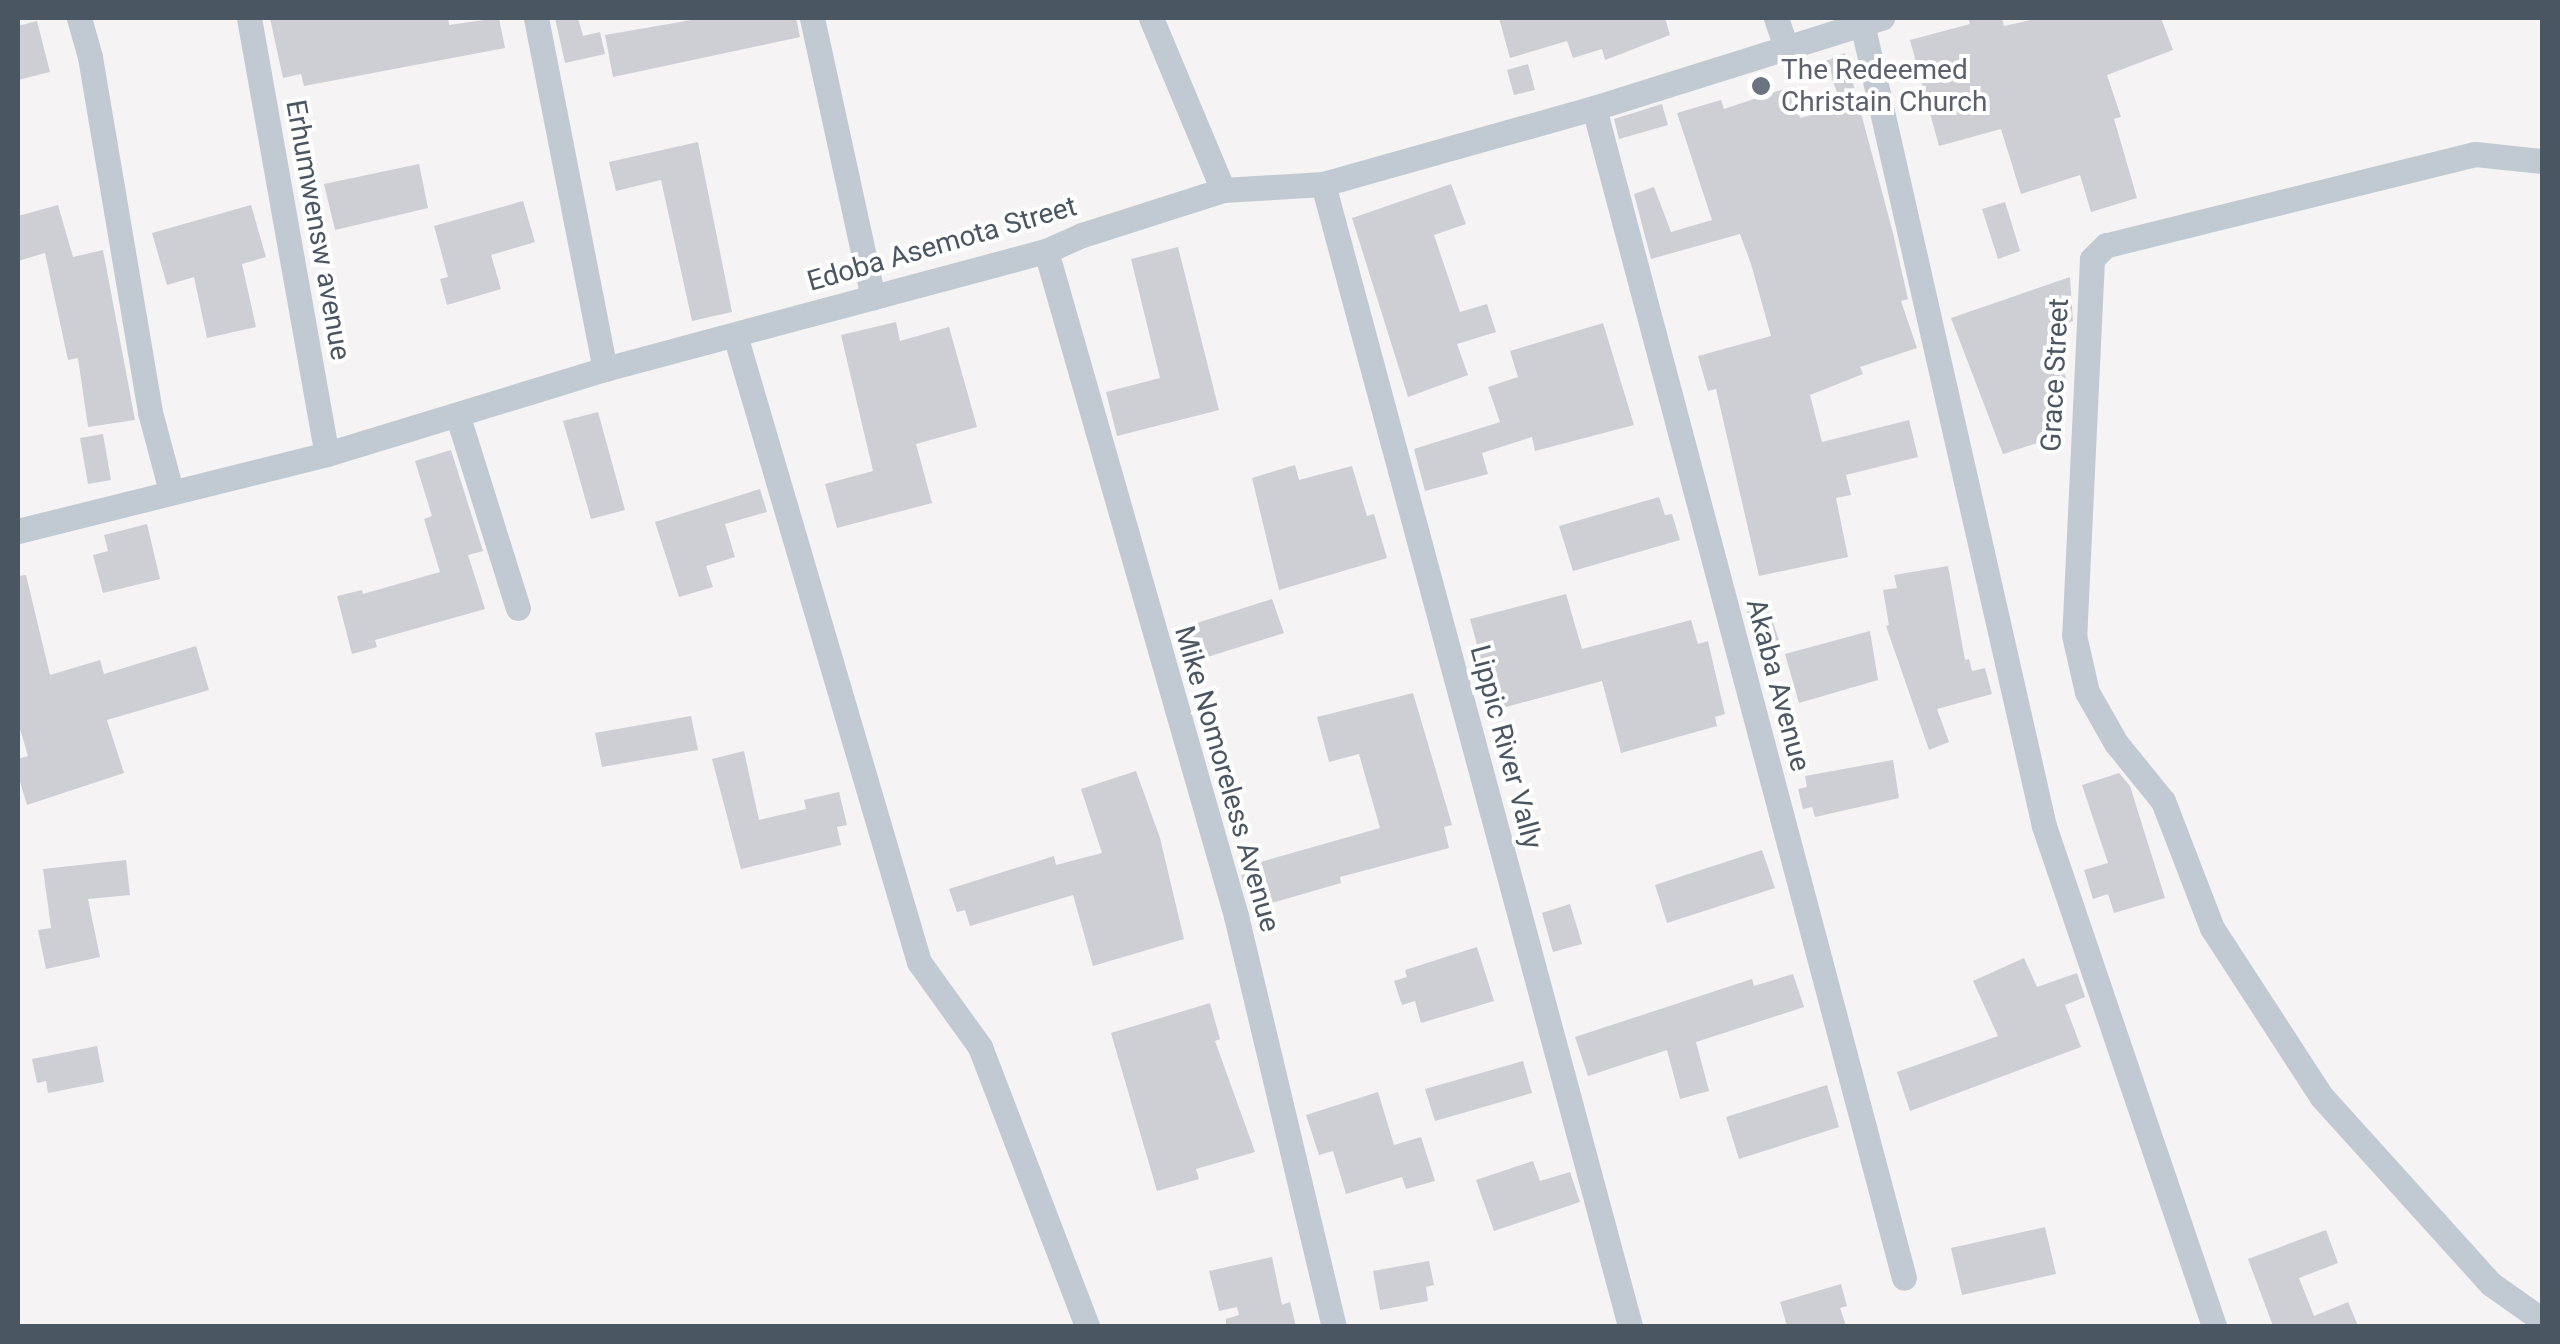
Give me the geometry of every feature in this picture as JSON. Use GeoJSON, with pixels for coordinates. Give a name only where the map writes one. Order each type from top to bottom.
{"type":"FeatureCollection","features":[{"type":"Feature","properties":{"kind":"street"},"geometry":{"type":"LineString","coordinates":[[79,18],[90,57],[150,412],[171,491]]}},
{"type":"Feature","properties":{"kind":"street","name":"Erhumwensw avenue"},"geometry":{"type":"LineString","coordinates":[[249,18],[327,454]]}},
{"type":"Feature","properties":{"kind":"street"},"geometry":{"type":"LineString","coordinates":[[536,18],[606,369]]}},
{"type":"Feature","properties":{"kind":"street"},"geometry":{"type":"LineString","coordinates":[[812,18],[874,297]]}},
{"type":"Feature","properties":{"kind":"street"},"geometry":{"type":"LineString","coordinates":[[1151,18],[1223,190]]}},
{"type":"Feature","properties":{"kind":"street"},"geometry":{"type":"LineString","coordinates":[[1776,18],[1786,47]]}},
{"type":"Feature","properties":{"kind":"street"},"geometry":{"type":"LineString","coordinates":[[1872,20],[2044,826],[2214,1326]]}},
{"type":"Feature","properties":{"kind":"street","name":"Edoba Asemota Street"},"geometry":{"type":"LineString","coordinates":[[18,531],[327,454],[606,369],[1046,251],[1082,234],[1223,190],[1324,184],[1594,108],[1872,20]]}},
{"type":"Feature","properties":{"kind":"street","name":"Akaba Avenue"},"geometry":{"type":"LineString","coordinates":[[1594,108],[1904,1278]]}},
{"type":"Feature","properties":{"kind":"street","name":"Grace Street"},"geometry":{"type":"LineString","coordinates":[[2542,161],[2475,154],[2106,244],[2092,259],[2074,635],[2086,692],[2116,743],[2163,801],[2212,928],[2321,1096],[2491,1284],[2542,1320]]}},
{"type":"Feature","properties":{"kind":"street","name":"Lippic River Vally"},"geometry":{"type":"LineString","coordinates":[[1324,184],[1630,1326]]}},
{"type":"Feature","properties":{"kind":"street","name":"Mike Nomoreless Avenue"},"geometry":{"type":"LineString","coordinates":[[1046,251],[1236,916],[1334,1326]]}},
{"type":"Feature","properties":{"kind":"street"},"geometry":{"type":"LineString","coordinates":[[735,335],[919,962],[980,1048],[1087,1326]]}},
{"type":"Feature","properties":{"kind":"street"},"geometry":{"type":"LineString","coordinates":[[458,417],[518,608]]}},
{"type":"Feature","properties":{"kind":"building"},"geometry":{"type":"Polygon","coordinates":[[[270,18],[448,18],[449,25],[499,18],[505,48],[304,86],[301,74],[283,78],[270,18]]]}},
{"type":"Feature","properties":{"kind":"building"},"geometry":{"type":"Polygon","coordinates":[[[555,18],[578,18],[583,36],[600,32],[605,54],[565,63],[555,18]]]}},
{"type":"Feature","properties":{"kind":"building"},"geometry":{"type":"Polygon","coordinates":[[[703,18],[796,18],[800,37],[613,77],[605,35],[703,18]]]}},
{"type":"Feature","properties":{"kind":"building"},"geometry":{"type":"Polygon","coordinates":[[[1499,18],[1665,18],[1670,35],[1605,60],[1602,49],[1573,58],[1567,41],[1510,58],[1499,18]]]}},
{"type":"Feature","properties":{"kind":"building"},"geometry":{"type":"Polygon","coordinates":[[[1968,18],[2002,18],[2004,26],[2039,18],[2161,18],[2173,50],[2107,75],[2121,117],[2114,119],[2137,198],[2091,212],[2080,175],[2021,194],[2001,129],[1939,146],[1910,40],[1970,24],[1968,18]]]}},
{"type":"Feature","properties":{"kind":"building"},"geometry":{"type":"Polygon","coordinates":[[[37,21],[50,72],[18,80],[18,26],[37,21]]]}},
{"type":"Feature","properties":{"kind":"building"},"geometry":{"type":"Polygon","coordinates":[[[1845,53],[1908,299],[1901,301],[1917,348],[1860,367],[1863,374],[1810,395],[1822,442],[1909,420],[1918,457],[1846,475],[1851,495],[1836,498],[1848,557],[1759,576],[1716,389],[1708,391],[1698,356],[1771,336],[1751,264],[1740,234],[1651,259],[1634,194],[1654,187],[1671,232],[1712,220],[1677,113],[1721,100],[1724,109],[1790,87],[1800,118],[1842,107],[1826,61],[1845,53]]]}},
{"type":"Feature","properties":{"kind":"building"},"geometry":{"type":"Polygon","coordinates":[[[1528,64],[1535,90],[1514,95],[1507,70],[1528,64]]]}},
{"type":"Feature","properties":{"kind":"building"},"geometry":{"type":"Polygon","coordinates":[[[1662,104],[1668,125],[1619,139],[1614,119],[1662,104]]]}},
{"type":"Feature","properties":{"kind":"building"},"geometry":{"type":"Polygon","coordinates":[[[698,142],[732,312],[692,321],[661,180],[616,191],[609,162],[698,142]]]}},
{"type":"Feature","properties":{"kind":"building"},"geometry":{"type":"Polygon","coordinates":[[[419,164],[428,208],[335,230],[324,184],[419,164]]]}},
{"type":"Feature","properties":{"kind":"building"},"geometry":{"type":"Polygon","coordinates":[[[1451,184],[1466,224],[1434,235],[1460,312],[1487,304],[1496,332],[1457,344],[1468,375],[1408,397],[1352,218],[1451,184]]]}},
{"type":"Feature","properties":{"kind":"building"},"geometry":{"type":"Polygon","coordinates":[[[523,201],[535,242],[491,255],[501,289],[447,305],[440,279],[448,277],[434,226],[523,201]]]}},
{"type":"Feature","properties":{"kind":"building"},"geometry":{"type":"Polygon","coordinates":[[[2005,202],[2020,251],[1998,259],[1982,209],[2005,202]]]}},
{"type":"Feature","properties":{"kind":"building"},"geometry":{"type":"Polygon","coordinates":[[[58,205],[73,257],[103,250],[135,420],[88,427],[78,358],[68,360],[45,253],[18,261],[18,216],[58,205]]]}},
{"type":"Feature","properties":{"kind":"building"},"geometry":{"type":"Polygon","coordinates":[[[251,205],[266,257],[242,264],[256,327],[207,338],[194,277],[167,285],[152,233],[251,205]]]}},
{"type":"Feature","properties":{"kind":"building"},"geometry":{"type":"Polygon","coordinates":[[[1178,247],[1219,410],[1117,436],[1106,392],[1160,378],[1131,259],[1178,247]]]}},
{"type":"Feature","properties":{"kind":"building"},"geometry":{"type":"Polygon","coordinates":[[[2070,277],[2073,321],[2049,329],[2066,378],[2045,385],[2062,435],[2003,454],[1951,318],[2070,277]]]}},
{"type":"Feature","properties":{"kind":"building"},"geometry":{"type":"Polygon","coordinates":[[[896,322],[900,341],[949,327],[977,427],[916,444],[932,503],[837,528],[825,484],[873,471],[841,335],[896,322]]]}},
{"type":"Feature","properties":{"kind":"building"},"geometry":{"type":"Polygon","coordinates":[[[1603,323],[1634,425],[1535,451],[1532,437],[1482,453],[1488,474],[1425,491],[1414,449],[1500,422],[1488,387],[1518,377],[1510,351],[1603,323]]]}},
{"type":"Feature","properties":{"kind":"building"},"geometry":{"type":"Polygon","coordinates":[[[598,412],[625,510],[591,519],[563,421],[598,412]]]}},
{"type":"Feature","properties":{"kind":"building"},"geometry":{"type":"Polygon","coordinates":[[[103,434],[111,480],[88,484],[80,438],[103,434]]]}},
{"type":"Feature","properties":{"kind":"building"},"geometry":{"type":"Polygon","coordinates":[[[451,450],[483,551],[468,555],[485,609],[375,640],[377,647],[352,654],[337,596],[362,590],[363,594],[440,572],[424,519],[432,516],[415,461],[451,450]]]}},
{"type":"Feature","properties":{"kind":"building"},"geometry":{"type":"Polygon","coordinates":[[[1295,465],[1299,480],[1352,466],[1367,516],[1374,514],[1387,558],[1279,590],[1252,478],[1295,465]]]}},
{"type":"Feature","properties":{"kind":"building"},"geometry":{"type":"Polygon","coordinates":[[[760,489],[767,512],[725,524],[735,557],[706,566],[713,587],[679,597],[655,522],[760,489]]]}},
{"type":"Feature","properties":{"kind":"building"},"geometry":{"type":"Polygon","coordinates":[[[1659,497],[1665,515],[1672,514],[1680,540],[1573,571],[1559,526],[1659,497]]]}},
{"type":"Feature","properties":{"kind":"building"},"geometry":{"type":"Polygon","coordinates":[[[147,524],[160,579],[103,593],[93,555],[108,551],[104,535],[147,524]]]}},
{"type":"Feature","properties":{"kind":"building"},"geometry":{"type":"Polygon","coordinates":[[[1948,566],[1965,660],[1969,659],[1972,671],[1985,668],[1992,694],[1937,709],[1949,742],[1929,750],[1886,626],[1889,625],[1883,590],[1897,588],[1894,575],[1948,566]]]}},
{"type":"Feature","properties":{"kind":"building"},"geometry":{"type":"Polygon","coordinates":[[[26,575],[50,675],[100,660],[104,674],[196,646],[209,690],[107,720],[124,773],[27,805],[18,775],[18,759],[28,756],[18,722],[18,576],[26,575]]]}},
{"type":"Feature","properties":{"kind":"building"},"geometry":{"type":"Polygon","coordinates":[[[1566,594],[1582,649],[1691,620],[1698,644],[1708,641],[1725,714],[1715,717],[1717,726],[1621,753],[1602,681],[1495,710],[1470,619],[1566,594]]]}},
{"type":"Feature","properties":{"kind":"building"},"geometry":{"type":"Polygon","coordinates":[[[1272,599],[1284,633],[1185,664],[1175,630],[1272,599]]]}},
{"type":"Feature","properties":{"kind":"building"},"geometry":{"type":"Polygon","coordinates":[[[1767,605],[1779,640],[1759,647],[1747,612],[1767,605]]]}},
{"type":"Feature","properties":{"kind":"building"},"geometry":{"type":"Polygon","coordinates":[[[1870,631],[1878,680],[1799,703],[1785,654],[1870,631]]]}},
{"type":"Feature","properties":{"kind":"building"},"geometry":{"type":"Polygon","coordinates":[[[1413,693],[1452,825],[1444,827],[1449,848],[1340,877],[1341,883],[1251,909],[1239,868],[1380,828],[1359,754],[1329,762],[1317,717],[1413,693]]]}},
{"type":"Feature","properties":{"kind":"building"},"geometry":{"type":"Polygon","coordinates":[[[691,716],[698,750],[602,767],[595,733],[691,716]]]}},
{"type":"Feature","properties":{"kind":"building"},"geometry":{"type":"Polygon","coordinates":[[[744,751],[759,820],[806,809],[804,800],[839,792],[847,825],[837,827],[841,845],[741,869],[712,759],[744,751]]]}},
{"type":"Feature","properties":{"kind":"building"},"geometry":{"type":"Polygon","coordinates":[[[1893,760],[1899,798],[1815,817],[1812,807],[1803,809],[1798,789],[1807,787],[1805,776],[1893,760]]]}},
{"type":"Feature","properties":{"kind":"building"},"geometry":{"type":"Polygon","coordinates":[[[1136,771],[1160,838],[1184,939],[1093,966],[1073,895],[970,926],[965,910],[957,912],[949,889],[1054,856],[1056,865],[1102,853],[1081,789],[1136,771]]]}},
{"type":"Feature","properties":{"kind":"building"},"geometry":{"type":"Polygon","coordinates":[[[2119,773],[2130,786],[2165,898],[2114,913],[2108,894],[2093,899],[2084,870],[2108,863],[2082,785],[2119,773]]]}},
{"type":"Feature","properties":{"kind":"building"},"geometry":{"type":"Polygon","coordinates":[[[1762,850],[1775,888],[1667,923],[1655,885],[1762,850]]]}},
{"type":"Feature","properties":{"kind":"building"},"geometry":{"type":"Polygon","coordinates":[[[126,860],[130,895],[88,899],[100,957],[46,969],[38,930],[51,928],[43,869],[126,860]]]}},
{"type":"Feature","properties":{"kind":"building"},"geometry":{"type":"Polygon","coordinates":[[[1570,904],[1582,944],[1553,952],[1542,913],[1570,904]]]}},
{"type":"Feature","properties":{"kind":"building"},"geometry":{"type":"Polygon","coordinates":[[[1477,947],[1494,1001],[1421,1023],[1415,1001],[1402,1005],[1394,981],[1407,977],[1405,970],[1477,947]]]}},
{"type":"Feature","properties":{"kind":"building"},"geometry":{"type":"Polygon","coordinates":[[[2024,958],[2037,987],[2077,973],[2085,997],[2065,1005],[2081,1047],[1910,1111],[1897,1072],[1998,1036],[1973,981],[2024,958]]]}},
{"type":"Feature","properties":{"kind":"building"},"geometry":{"type":"Polygon","coordinates":[[[1793,974],[1804,1007],[1696,1042],[1709,1091],[1680,1099],[1667,1050],[1588,1076],[1575,1037],[1752,979],[1754,986],[1793,974]]]}},
{"type":"Feature","properties":{"kind":"building"},"geometry":{"type":"Polygon","coordinates":[[[1210,1003],[1220,1039],[1215,1041],[1255,1152],[1196,1169],[1199,1179],[1157,1191],[1111,1033],[1210,1003]]]}},
{"type":"Feature","properties":{"kind":"building"},"geometry":{"type":"Polygon","coordinates":[[[97,1046],[104,1082],[48,1093],[46,1081],[37,1083],[32,1059],[97,1046]]]}},
{"type":"Feature","properties":{"kind":"building"},"geometry":{"type":"Polygon","coordinates":[[[1523,1061],[1532,1093],[1435,1121],[1425,1089],[1523,1061]]]}},
{"type":"Feature","properties":{"kind":"building"},"geometry":{"type":"Polygon","coordinates":[[[1827,1085],[1839,1127],[1739,1159],[1726,1117],[1827,1085]]]}},
{"type":"Feature","properties":{"kind":"building"},"geometry":{"type":"Polygon","coordinates":[[[1378,1092],[1394,1145],[1421,1137],[1435,1181],[1406,1189],[1402,1177],[1346,1194],[1333,1151],[1319,1155],[1306,1115],[1378,1092]]]}},
{"type":"Feature","properties":{"kind":"building"},"geometry":{"type":"Polygon","coordinates":[[[1533,1161],[1540,1181],[1570,1172],[1580,1202],[1494,1231],[1476,1180],[1533,1161]]]}},
{"type":"Feature","properties":{"kind":"building"},"geometry":{"type":"Polygon","coordinates":[[[2045,1227],[2056,1274],[1962,1295],[1951,1248],[2045,1227]]]}},
{"type":"Feature","properties":{"kind":"building"},"geometry":{"type":"Polygon","coordinates":[[[2326,1230],[2338,1263],[2299,1278],[2314,1316],[2348,1302],[2358,1326],[2273,1326],[2248,1259],[2326,1230]]]}},
{"type":"Feature","properties":{"kind":"building"},"geometry":{"type":"Polygon","coordinates":[[[1272,1257],[1282,1305],[1290,1302],[1296,1326],[1226,1326],[1226,1319],[1239,1315],[1237,1307],[1219,1311],[1209,1271],[1272,1257]]]}},
{"type":"Feature","properties":{"kind":"building"},"geometry":{"type":"Polygon","coordinates":[[[1429,1261],[1434,1285],[1426,1287],[1428,1301],[1380,1310],[1373,1271],[1429,1261]]]}},
{"type":"Feature","properties":{"kind":"building"},"geometry":{"type":"Polygon","coordinates":[[[1841,1284],[1847,1306],[1840,1308],[1846,1326],[1787,1326],[1780,1302],[1841,1284]]]}},
{"type":"Feature","properties":{"kind":"place","name":"The Redeemed Christain Church"},"geometry":{"type":"Point","coordinates":[1761,86]}}]}
